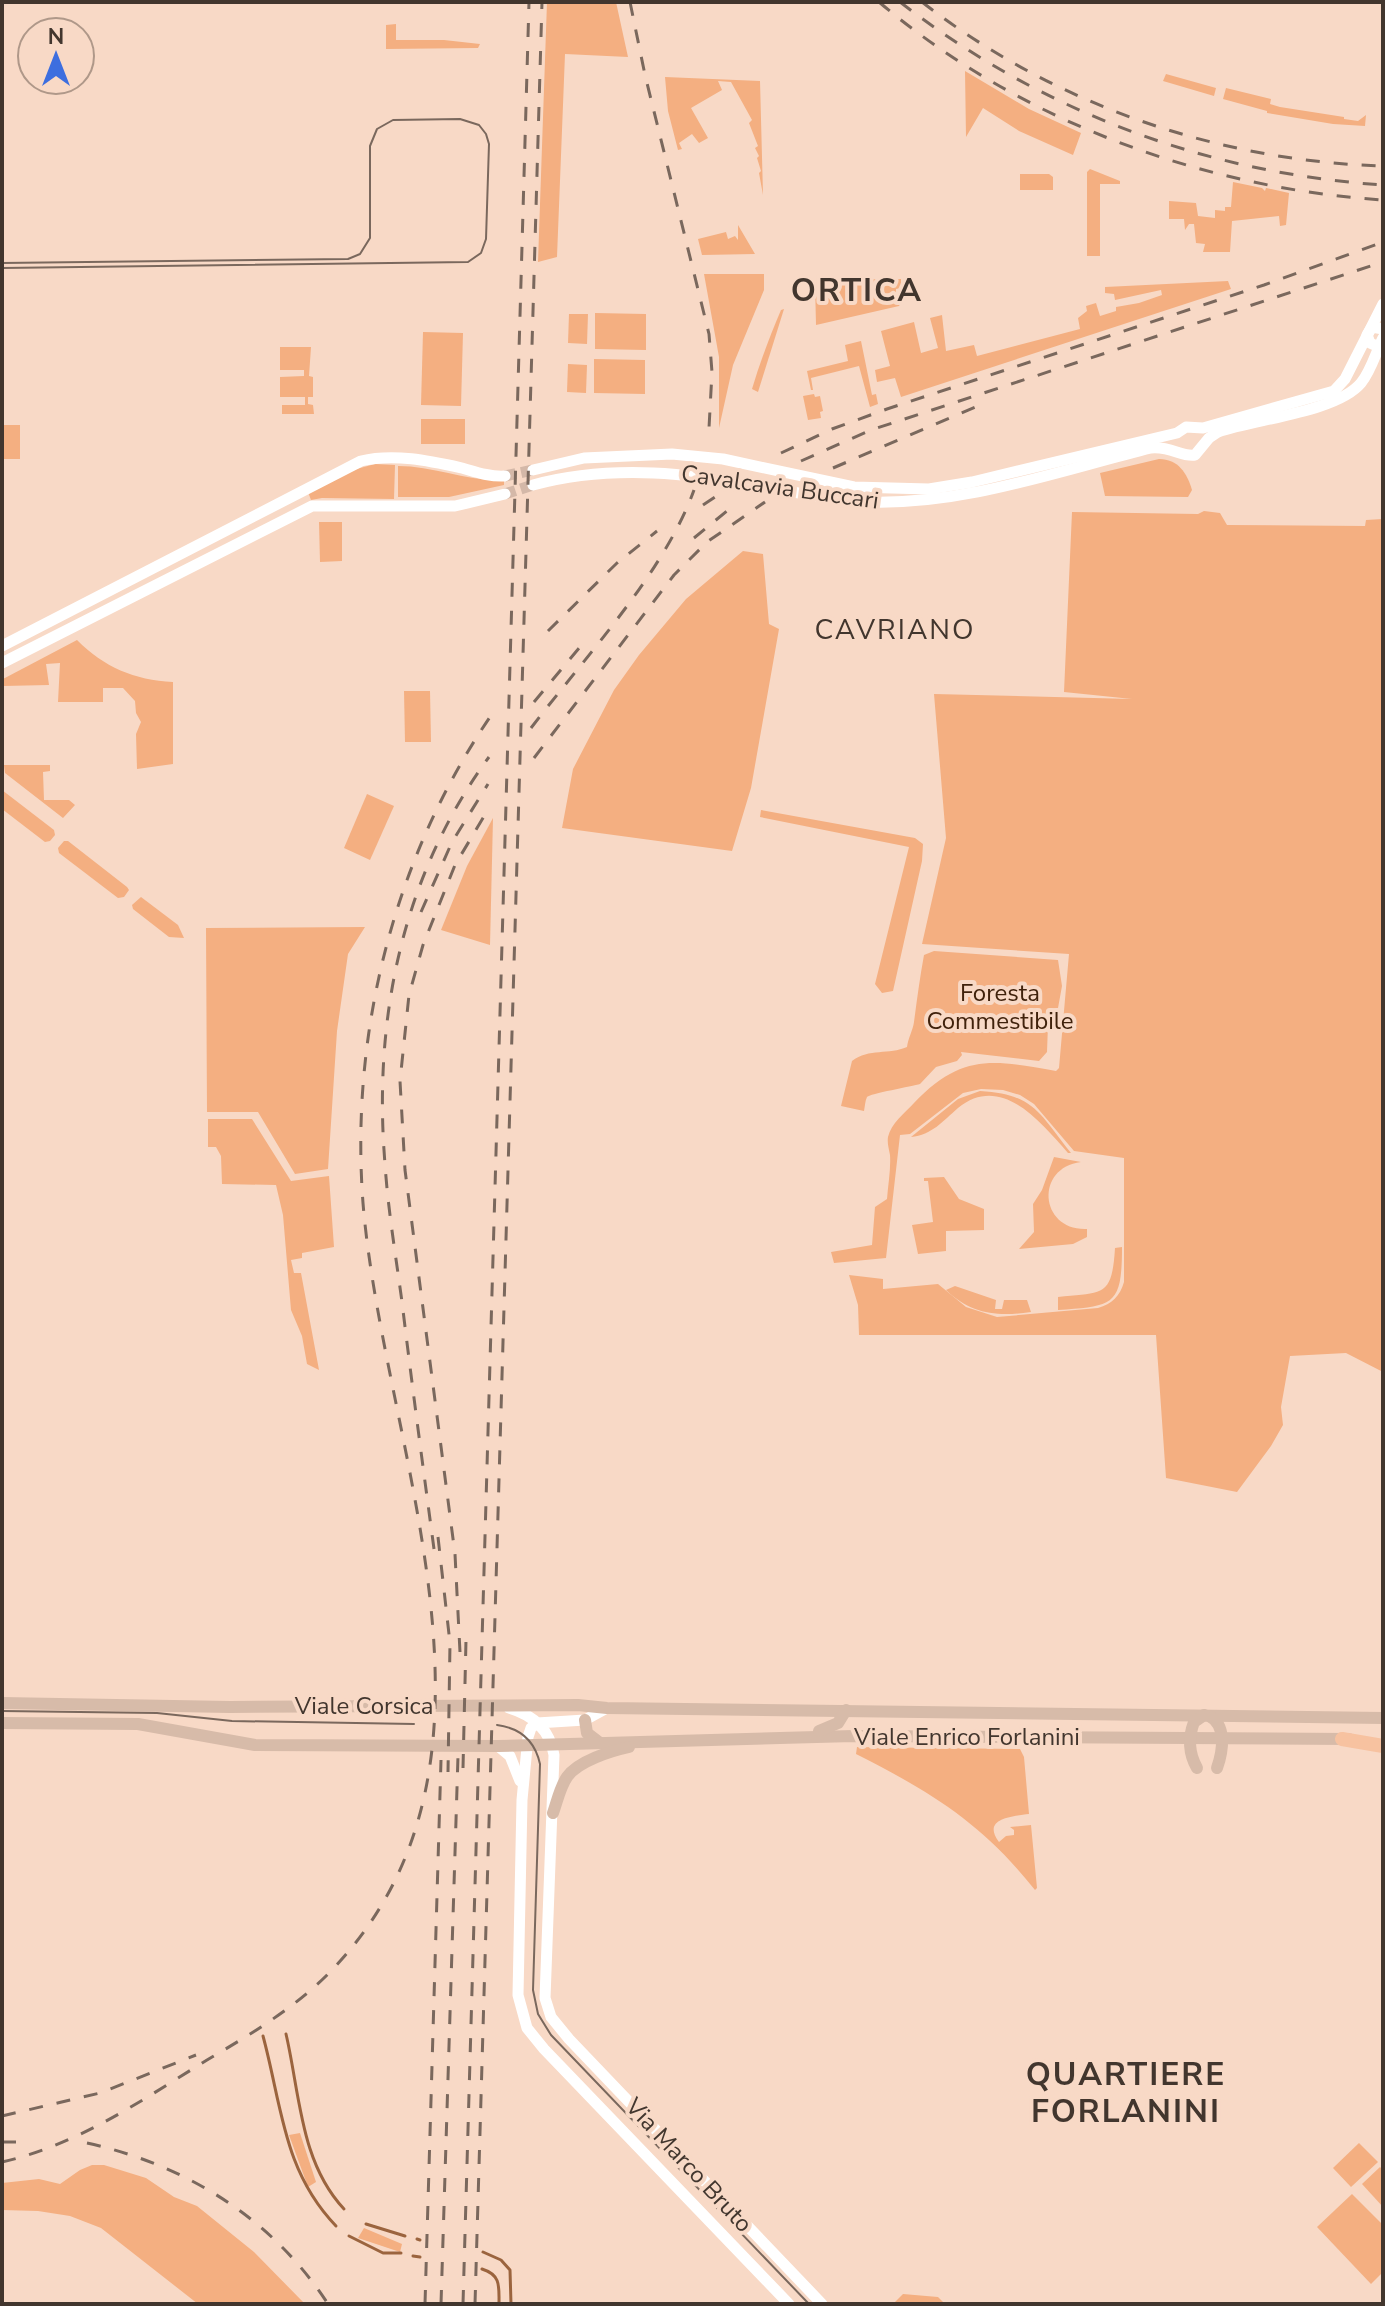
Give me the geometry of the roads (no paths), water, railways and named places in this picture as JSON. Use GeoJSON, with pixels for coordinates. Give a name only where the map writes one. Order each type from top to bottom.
{"type":"FeatureCollection","features":[{"type":"Feature","properties":{"kind":"highway"},"geometry":{"type":"LineString","coordinates":[[1342,1739],[1383,1743]]}},
{"type":"Feature","properties":{"kind":"main road","name":"Viale Corsica"},"geometry":{"type":"LineString","coordinates":[[2,1703],[230,1707],[501,1706]]}},
{"type":"Feature","properties":{"kind":"main road"},"geometry":{"type":"LineString","coordinates":[[194,1734],[196,1706]]}},
{"type":"Feature","properties":{"kind":"main road","name":"Viale Enrico Forlanini"},"geometry":{"type":"LineString","coordinates":[[501,1706],[1383,1718]]}},
{"type":"Feature","properties":{"kind":"main road"},"geometry":{"type":"LineString","coordinates":[[759,1738],[828,1730],[838,1723],[846,1710]]}},
{"type":"Feature","properties":{"kind":"main road"},"geometry":{"type":"LineString","coordinates":[[1197,1768],[1190,1738],[1195,1720],[1206,1715],[1217,1722],[1222,1738],[1217,1768]]}},
{"type":"Feature","properties":{"kind":"main road"},"geometry":{"type":"LineString","coordinates":[[585,1720],[587,1733],[600,1743]]}},
{"type":"Feature","properties":{"kind":"main road","name":"Viale Corsica"},"geometry":{"type":"LineString","coordinates":[[2,1723],[138,1724],[255,1745],[498,1746]]}},
{"type":"Feature","properties":{"kind":"main road","name":"Viale Enrico Forlanini"},"geometry":{"type":"LineString","coordinates":[[498,1746],[864,1736],[1342,1739]]}},
{"type":"Feature","properties":{"kind":"main road"},"geometry":{"type":"LineString","coordinates":[[553,1813],[564,1781],[578,1767],[620,1749],[668,1741]]}},
{"type":"Feature","properties":{"kind":"street"},"geometry":{"type":"LineString","coordinates":[[1070,463],[1177,433],[1186,427],[1196,428],[1334,391],[1345,379],[1383,304]]}},
{"type":"Feature","properties":{"kind":"street"},"geometry":{"type":"LineString","coordinates":[[1367,332],[1375,327],[1383,329]]}},
{"type":"Feature","properties":{"kind":"street"},"geometry":{"type":"LineString","coordinates":[[1070,463],[1151,448],[1195,455],[1212,435],[1227,429],[1336,401],[1361,383],[1381,343],[1368,341],[1367,332]]}},
{"type":"Feature","properties":{"kind":"street"},"geometry":{"type":"LineString","coordinates":[[1196,428],[1202,434],[1204,443]]}},
{"type":"Feature","properties":{"kind":"street"},"geometry":{"type":"LineString","coordinates":[[1177,433],[1177,450]]}},
{"type":"Feature","properties":{"kind":"street","name":"Cavalcavia Buccari"},"geometry":{"type":"LineString","coordinates":[[533,470],[568,460],[604,456],[688,455],[723,459],[842,485],[886,489],[947,487],[1070,463]]}},
{"type":"Feature","properties":{"kind":"street"},"geometry":{"type":"LineString","coordinates":[[2,646],[361,461],[374,458],[419,460],[505,476]]}},
{"type":"Feature","properties":{"kind":"street","name":"Cavalcavia Buccari"},"geometry":{"type":"LineString","coordinates":[[533,485],[600,473],[684,474],[823,498],[884,503],[951,498],[1070,463]]}},
{"type":"Feature","properties":{"kind":"street"},"geometry":{"type":"LineString","coordinates":[[2,663],[312,506],[455,506],[505,494]]}},
{"type":"Feature","properties":{"kind":"street"},"geometry":{"type":"LineString","coordinates":[[186,550],[186,569]]}},
{"type":"Feature","properties":{"kind":"street"},"geometry":{"type":"LineString","coordinates":[[113,587],[121,602]]}},
{"type":"Feature","properties":{"kind":"street"},"geometry":{"type":"LineString","coordinates":[[59,616],[73,625]]}},
{"type":"Feature","properties":{"kind":"street"},"geometry":{"type":"LineString","coordinates":[[501,1706],[521,1712],[537,1723],[552,1744],[553,1813]]}},
{"type":"Feature","properties":{"kind":"street"},"geometry":{"type":"LineString","coordinates":[[585,1720],[586,1706]]}},
{"type":"Feature","properties":{"kind":"street","name":"Viale Enrico Forlanini"},"geometry":{"type":"LineString","coordinates":[[537,1723],[585,1720],[607,1708]]}},
{"type":"Feature","properties":{"kind":"street"},"geometry":{"type":"LineString","coordinates":[[522,1800],[527,1745],[531,1728],[537,1723]]}},
{"type":"Feature","properties":{"kind":"street"},"geometry":{"type":"LineString","coordinates":[[498,1746],[509,1754],[515,1765],[522,1800]]}},
{"type":"Feature","properties":{"kind":"street","name":"Via Marco Bruto"},"geometry":{"type":"LineString","coordinates":[[522,1800],[518,1995],[527,2028],[789,2304]]}},
{"type":"Feature","properties":{"kind":"street","name":"Via Marco Bruto"},"geometry":{"type":"LineString","coordinates":[[553,1813],[547,2011],[822,2304]]}},
{"type":"Feature","properties":{"kind":"waterway"},"geometry":{"type":"LineString","coordinates":[[286,2034],[310,2149],[329,2190],[344,2209]]}},
{"type":"Feature","properties":{"kind":"waterway"},"geometry":{"type":"LineString","coordinates":[[263,2036],[280,2112],[295,2160],[318,2205],[336,2226]]}},
{"type":"Feature","properties":{"kind":"waterway"},"geometry":{"type":"LineString","coordinates":[[366,2224],[405,2236]]}},
{"type":"Feature","properties":{"kind":"waterway"},"geometry":{"type":"LineString","coordinates":[[349,2236],[383,2253],[401,2253]]}},
{"type":"Feature","properties":{"kind":"waterway"},"geometry":{"type":"LineString","coordinates":[[483,2252],[501,2260],[510,2270],[511,2304]]}},
{"type":"Feature","properties":{"kind":"waterway"},"geometry":{"type":"LineString","coordinates":[[413,2256],[420,2257]]}},
{"type":"Feature","properties":{"kind":"waterway"},"geometry":{"type":"LineString","coordinates":[[482,2269],[496,2278],[499,2304]]}},
{"type":"Feature","properties":{"kind":"tunnel"},"geometry":{"type":"LineString","coordinates":[[505,476],[533,470]]}},
{"type":"Feature","properties":{"kind":"tunnel"},"geometry":{"type":"LineString","coordinates":[[505,494],[533,485]]}},
{"type":"Feature","properties":{"kind":"tram line"},"geometry":{"type":"LineString","coordinates":[[2,263],[348,259],[360,254],[370,238],[370,146],[377,129],[393,120],[460,119],[479,125],[489,144],[486,239],[481,253],[468,262],[2,268]]}},
{"type":"Feature","properties":{"kind":"tram line"},"geometry":{"type":"LineString","coordinates":[[2,1711],[157,1713],[232,1721],[414,1724]]}},
{"type":"Feature","properties":{"kind":"tram line"},"geometry":{"type":"LineString","coordinates":[[497,1725],[513,1729],[525,1737],[540,1764],[533,1990],[538,2014],[551,2035],[809,2304]]}},
{"type":"Feature","properties":{"kind":"railway"},"geometry":{"type":"LineString","coordinates":[[463,2304],[529,2]]}},
{"type":"Feature","properties":{"kind":"railway"},"geometry":{"type":"LineString","coordinates":[[475,2304],[542,2]]}},
{"type":"Feature","properties":{"kind":"railway"},"geometry":{"type":"LineString","coordinates":[[630,2],[709,334],[712,372],[709,428]]}},
{"type":"Feature","properties":{"kind":"railway"},"geometry":{"type":"LineString","coordinates":[[879,2],[933,44],[991,81],[1115,141],[1247,181],[1315,193],[1383,200]]}},
{"type":"Feature","properties":{"kind":"railway"},"geometry":{"type":"LineString","coordinates":[[900,2],[954,41],[1010,75],[1068,105],[1127,130],[1189,151],[1252,167],[1383,185]]}},
{"type":"Feature","properties":{"kind":"railway"},"geometry":{"type":"LineString","coordinates":[[922,2],[1026,70],[1139,120],[1199,139],[1259,153],[1321,162],[1383,166]]}},
{"type":"Feature","properties":{"kind":"railway"},"geometry":{"type":"LineString","coordinates":[[781,453],[832,429],[887,409],[1264,285],[1383,242]]}},
{"type":"Feature","properties":{"kind":"railway"},"geometry":{"type":"LineString","coordinates":[[801,461],[871,430],[1383,262]]}},
{"type":"Feature","properties":{"kind":"railway"},"geometry":{"type":"LineString","coordinates":[[833,468],[978,406]]}},
{"type":"Feature","properties":{"kind":"railway"},"geometry":{"type":"LineString","coordinates":[[531,728],[622,614],[663,552],[694,490]]}},
{"type":"Feature","properties":{"kind":"railway"},"geometry":{"type":"LineString","coordinates":[[703,505],[715,497]]}},
{"type":"Feature","properties":{"kind":"railway"},"geometry":{"type":"LineString","coordinates":[[534,758],[674,575],[707,542],[765,502]]}},
{"type":"Feature","properties":{"kind":"railway"},"geometry":{"type":"LineString","coordinates":[[694,538],[733,506]]}},
{"type":"Feature","properties":{"kind":"railway"},"geometry":{"type":"LineString","coordinates":[[548,631],[617,563],[657,531]]}},
{"type":"Feature","properties":{"kind":"railway"},"geometry":{"type":"LineString","coordinates":[[534,702],[580,647]]}},
{"type":"Feature","properties":{"kind":"railway"},"geometry":{"type":"LineString","coordinates":[[2,2162],[57,2145],[109,2120],[256,2030],[288,2009],[317,1984],[331,1971],[391,1888],[424,1797],[435,1701],[430,1601],[415,1499],[376,1298],[363,1203],[361,1139],[364,1075],[372,1012],[404,888],[456,771],[490,717]]}},
{"type":"Feature","properties":{"kind":"railway"},"geometry":{"type":"LineString","coordinates":[[434,1549],[388,1199],[382,1110],[384,1056],[400,951],[415,900],[434,850],[459,803],[489,757]]}},
{"type":"Feature","properties":{"kind":"railway"},"geometry":{"type":"LineString","coordinates":[[421,912],[452,842],[488,784]]}},
{"type":"Feature","properties":{"kind":"railway"},"geometry":{"type":"LineString","coordinates":[[460,1652],[455,1554],[405,1170],[400,1081],[409,995],[423,945],[455,865],[486,813]]}},
{"type":"Feature","properties":{"kind":"railway"},"geometry":{"type":"LineString","coordinates":[[438,1537],[450,1643],[448,1772]]}},
{"type":"Feature","properties":{"kind":"railway"},"geometry":{"type":"LineString","coordinates":[[463,1768],[466,1640]]}},
{"type":"Feature","properties":{"kind":"railway"},"geometry":{"type":"LineString","coordinates":[[441,2304],[458,1756]]}},
{"type":"Feature","properties":{"kind":"railway"},"geometry":{"type":"LineString","coordinates":[[425,2304],[441,1760]]}},
{"type":"Feature","properties":{"kind":"railway"},"geometry":{"type":"LineString","coordinates":[[2,2116],[100,2093],[196,2055]]}},
{"type":"Feature","properties":{"kind":"railway"},"geometry":{"type":"LineString","coordinates":[[2,2142],[24,2142]]}},
{"type":"Feature","properties":{"kind":"railway"},"geometry":{"type":"LineString","coordinates":[[87,2143],[159,2165],[224,2200],[281,2246],[306,2273],[328,2304]]}},
{"type":"Feature","properties":{"kind":"district","name":"ORTICA"},"geometry":{"type":"Point","coordinates":[857,290]}},
{"type":"Feature","properties":{"kind":"district","name":"CAVRIANO"},"geometry":{"type":"Point","coordinates":[895,629]}},
{"type":"Feature","properties":{"kind":"district","name":"QUARTIERE FORLANINI"},"geometry":{"type":"Point","coordinates":[1126,2092]}},
{"type":"Feature","properties":{"kind":"park label","name":"Foresta Commestibile"},"geometry":{"type":"Point","coordinates":[1000,1007]}}]}
